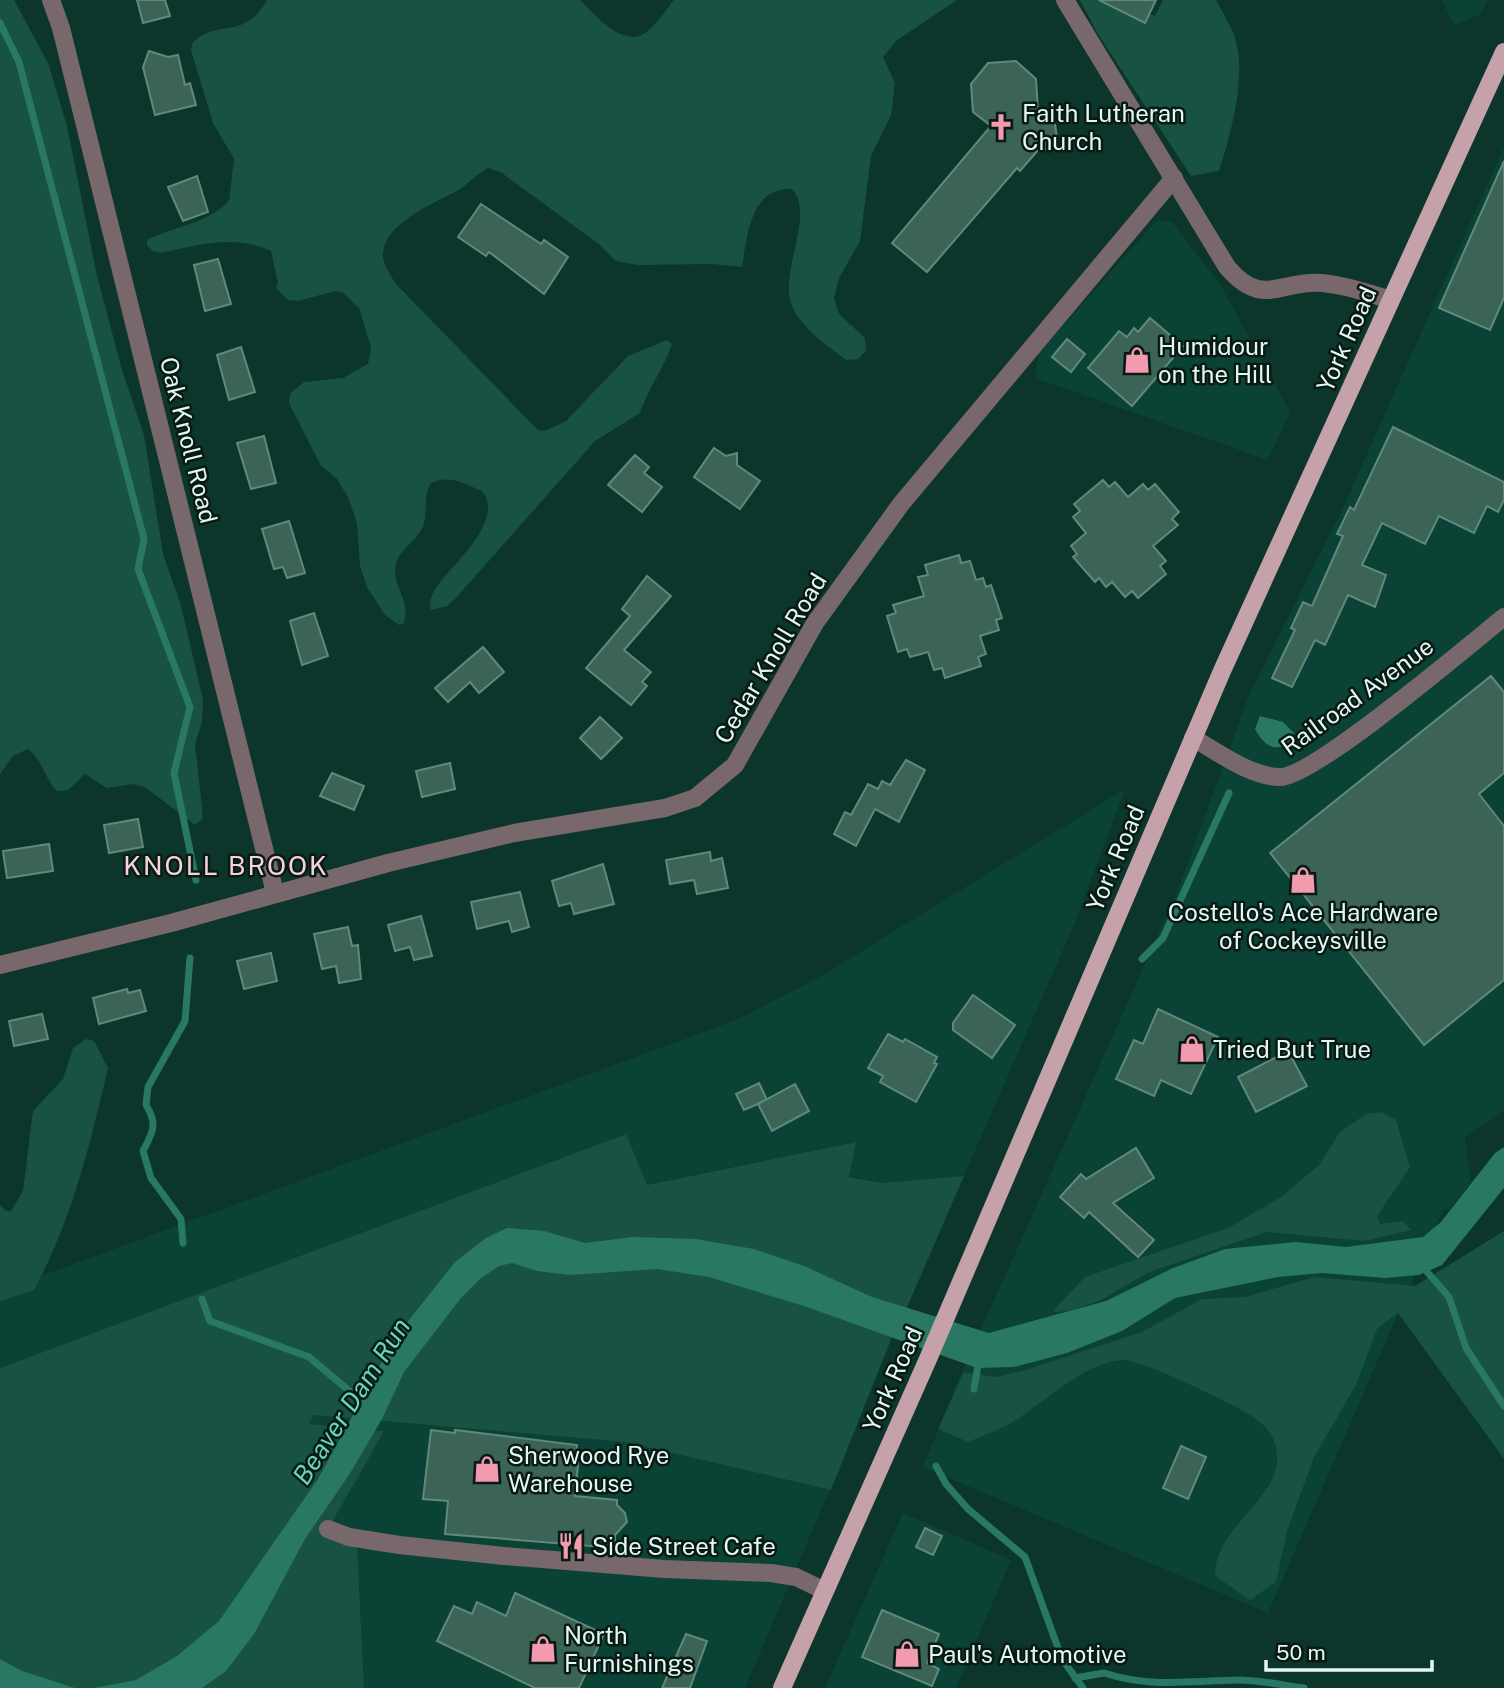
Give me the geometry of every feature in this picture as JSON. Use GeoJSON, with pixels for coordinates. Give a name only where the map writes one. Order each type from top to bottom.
{"type":"FeatureCollection","features":[{"type":"Feature","properties":{"kind":"main road","name":"York Road"},"geometry":{"type":"LineString","coordinates":[[782,1688],[928,1359],[1193,738],[1504,52]]}},
{"type":"Feature","properties":{"kind":"street","name":"Oak Knoll Road"},"geometry":{"type":"LineString","coordinates":[[51,0],[68,55],[275,893]]}},
{"type":"Feature","properties":{"kind":"street"},"geometry":{"type":"LineString","coordinates":[[1065,0],[1227,267],[1250,288],[1276,291],[1321,283],[1351,288],[1391,300]]}},
{"type":"Feature","properties":{"kind":"street","name":"Cedar Knoll Road"},"geometry":{"type":"LineString","coordinates":[[0,965],[514,833],[665,808],[695,797],[718,782],[735,765],[755,734],[815,623],[901,504],[1174,178]]}},
{"type":"Feature","properties":{"kind":"street","name":"Railroad Avenue"},"geometry":{"type":"LineString","coordinates":[[1193,738],[1256,772],[1276,777],[1293,776],[1352,737],[1504,617]]}},
{"type":"Feature","properties":{"kind":"street"},"geometry":{"type":"LineString","coordinates":[[328,1529],[387,1543],[504,1556],[664,1569],[771,1573],[796,1577],[825,1591]]}},
{"type":"Feature","properties":{"kind":"shaded area"},"geometry":{"type":"Polygon","coordinates":[[[0,0],[14,0],[48,63],[67,126],[97,276],[122,370],[144,435],[163,554],[181,605],[203,700],[202,722],[195,744],[203,818],[195,825],[145,787],[134,784],[107,788],[85,774],[68,790],[57,791],[28,749],[13,756],[0,774],[0,0]]]}},
{"type":"Feature","properties":{"kind":"shaded area"},"geometry":{"type":"Polygon","coordinates":[[[267,0],[580,0],[611,29],[631,37],[640,36],[649,30],[674,0],[957,0],[896,41],[883,57],[895,83],[891,115],[871,156],[860,241],[839,278],[834,298],[839,314],[865,338],[866,351],[858,359],[846,360],[808,329],[792,306],[789,277],[800,214],[798,200],[792,189],[767,196],[759,205],[749,229],[742,267],[712,264],[637,265],[616,261],[600,245],[502,173],[488,168],[457,191],[401,223],[386,243],[383,258],[396,284],[538,430],[545,431],[566,421],[628,356],[667,340],[672,344],[640,413],[595,441],[455,599],[447,606],[431,610],[430,600],[435,589],[482,529],[488,503],[482,491],[463,483],[445,479],[431,483],[426,495],[424,525],[401,554],[396,565],[396,578],[406,609],[404,623],[399,625],[385,615],[367,587],[360,566],[357,523],[348,497],[337,479],[321,466],[289,403],[290,394],[304,382],[343,378],[368,364],[371,347],[359,308],[343,293],[335,291],[298,301],[288,300],[276,288],[278,283],[271,251],[257,246],[216,243],[161,253],[153,251],[147,245],[147,240],[201,220],[229,201],[234,159],[213,123],[191,50],[193,42],[203,35],[250,20],[267,0]]]}},
{"type":"Feature","properties":{"kind":"shaded area"},"geometry":{"type":"Polygon","coordinates":[[[1080,0],[1111,0],[1155,16],[1163,0],[1216,0],[1234,35],[1239,67],[1233,121],[1219,171],[1191,176],[1098,34],[1080,0]]]}},
{"type":"Feature","properties":{"kind":"shaded area"},"geometry":{"type":"Polygon","coordinates":[[[1442,0],[1488,0],[1481,14],[1454,25],[1442,0]]]}},
{"type":"Feature","properties":{"kind":"shaded area"},"geometry":{"type":"Polygon","coordinates":[[[1504,147],[1504,1111],[1465,1137],[1471,1182],[1450,1209],[1443,1210],[1268,1613],[923,1467],[961,1374],[1175,897],[1250,693],[1342,510],[1504,147]]]}},
{"type":"Feature","properties":{"kind":"shaded area"},"geometry":{"type":"Polygon","coordinates":[[[1156,221],[1172,222],[1221,286],[1290,412],[1268,460],[1035,378],[1039,353],[1156,221]]]}},
{"type":"Feature","properties":{"kind":"shaded area"},"geometry":{"type":"Polygon","coordinates":[[[1260,716],[1283,722],[1294,733],[1294,743],[1281,747],[1266,744],[1255,729],[1260,716]]]}},
{"type":"Feature","properties":{"kind":"shaded area"},"geometry":{"type":"Polygon","coordinates":[[[1125,789],[1077,918],[964,1176],[882,1183],[848,1176],[855,1142],[646,1185],[625,1134],[0,1368],[0,1291],[736,1020],[818,978],[1125,789]]]}},
{"type":"Feature","properties":{"kind":"shaded area"},"geometry":{"type":"Polygon","coordinates":[[[86,1039],[94,1041],[108,1068],[78,1182],[59,1237],[34,1290],[0,1301],[0,1205],[6,1211],[11,1211],[23,1191],[33,1111],[63,1079],[73,1048],[86,1039]]]}},
{"type":"Feature","properties":{"kind":"shaded area"},"geometry":{"type":"Polygon","coordinates":[[[1382,1112],[1396,1120],[1410,1167],[1377,1216],[1380,1224],[1403,1221],[1411,1230],[1364,1241],[1267,1232],[1149,1272],[1099,1301],[1069,1311],[1052,1312],[1085,1277],[1228,1228],[1281,1197],[1319,1165],[1340,1132],[1366,1114],[1382,1112]]]}},
{"type":"Feature","properties":{"kind":"shaded area"},"geometry":{"type":"Polygon","coordinates":[[[626,1134],[647,1185],[856,1142],[849,1177],[882,1183],[964,1176],[905,1312],[871,1329],[892,1337],[831,1490],[626,1442],[314,1415],[309,1424],[384,1431],[330,1526],[352,1529],[357,1546],[364,1688],[0,1688],[0,1368],[626,1134]]]}},
{"type":"Feature","properties":{"kind":"shaded area","name":"Beaver Dam Run"},"geometry":{"type":"Polygon","coordinates":[[[1504,1147],[1504,1188],[1442,1265],[1419,1275],[1385,1278],[1322,1273],[1278,1277],[1175,1298],[1122,1331],[1067,1353],[1014,1367],[977,1368],[807,1307],[709,1277],[657,1269],[570,1275],[537,1271],[512,1263],[499,1266],[480,1279],[461,1298],[404,1372],[382,1419],[349,1475],[305,1539],[254,1634],[226,1671],[202,1688],[94,1688],[136,1680],[177,1656],[219,1621],[318,1479],[394,1339],[455,1262],[486,1238],[507,1228],[544,1231],[585,1243],[633,1237],[696,1239],[754,1249],[804,1266],[872,1297],[989,1333],[1106,1301],[1173,1268],[1225,1249],[1295,1242],[1346,1247],[1423,1237],[1441,1222],[1495,1153],[1504,1147]]]}},
{"type":"Feature","properties":{"kind":"shaded area"},"geometry":{"type":"Polygon","coordinates":[[[1504,1231],[1504,1459],[1398,1313],[1377,1329],[1356,1385],[1314,1457],[1287,1531],[1276,1582],[1250,1600],[1215,1576],[1217,1559],[1224,1544],[1266,1489],[1274,1475],[1277,1461],[1274,1440],[1269,1432],[1257,1419],[1240,1409],[1159,1371],[1122,1360],[1080,1375],[1016,1420],[968,1442],[938,1429],[964,1372],[996,1377],[1026,1370],[1142,1332],[1202,1299],[1245,1297],[1314,1277],[1415,1286],[1504,1231]]]}},
{"type":"Feature","properties":{"kind":"shaded area"},"geometry":{"type":"Polygon","coordinates":[[[314,1415],[632,1442],[831,1487],[745,1688],[364,1688],[357,1546],[330,1527],[383,1430],[308,1424],[314,1415]]]}},
{"type":"Feature","properties":{"kind":"shaded area"},"geometry":{"type":"Polygon","coordinates":[[[903,1513],[1011,1560],[956,1688],[825,1688],[903,1513]]]}},
{"type":"Feature","properties":{"kind":"shaded area"},"geometry":{"type":"Polygon","coordinates":[[[0,1659],[22,1671],[75,1688],[0,1688],[0,1659]]]}},
{"type":"Feature","properties":{"kind":"building"},"geometry":{"type":"Polygon","coordinates":[[[137,0],[165,0],[170,16],[143,23],[137,0]]]}},
{"type":"Feature","properties":{"kind":"building"},"geometry":{"type":"Polygon","coordinates":[[[1099,0],[1156,0],[1145,23],[1099,0]]]}},
{"type":"Feature","properties":{"kind":"building"},"geometry":{"type":"Polygon","coordinates":[[[149,51],[168,57],[178,55],[185,85],[190,83],[196,105],[155,115],[143,67],[149,51]]]}},
{"type":"Feature","properties":{"kind":"building"},"geometry":{"type":"Polygon","coordinates":[[[1016,61],[1036,79],[1038,110],[1055,124],[1057,138],[1047,149],[1039,149],[1020,171],[1017,168],[927,272],[892,243],[991,126],[973,112],[971,84],[988,63],[1016,61]]]}},
{"type":"Feature","properties":{"kind":"building"},"geometry":{"type":"Polygon","coordinates":[[[1504,161],[1504,298],[1490,330],[1439,308],[1504,161]]]}},
{"type":"Feature","properties":{"kind":"building"},"geometry":{"type":"Polygon","coordinates":[[[197,176],[208,212],[183,221],[168,187],[197,176]]]}},
{"type":"Feature","properties":{"kind":"building"},"geometry":{"type":"Polygon","coordinates":[[[481,204],[541,244],[544,240],[568,257],[544,294],[489,252],[486,256],[458,237],[481,204]]]}},
{"type":"Feature","properties":{"kind":"building"},"geometry":{"type":"Polygon","coordinates":[[[218,259],[231,304],[205,311],[194,265],[218,259]]]}},
{"type":"Feature","properties":{"kind":"building"},"geometry":{"type":"Polygon","coordinates":[[[1150,318],[1183,346],[1132,406],[1088,368],[1119,331],[1127,337],[1134,328],[1138,332],[1150,318]]]}},
{"type":"Feature","properties":{"kind":"building"},"geometry":{"type":"Polygon","coordinates":[[[1067,339],[1085,354],[1071,372],[1052,357],[1067,339]]]}},
{"type":"Feature","properties":{"kind":"building"},"geometry":{"type":"Polygon","coordinates":[[[241,347],[255,392],[229,400],[217,355],[241,347]]]}},
{"type":"Feature","properties":{"kind":"building"},"geometry":{"type":"Polygon","coordinates":[[[1393,427],[1504,482],[1504,500],[1498,512],[1487,506],[1474,533],[1439,516],[1425,544],[1382,523],[1362,565],[1386,575],[1375,607],[1348,595],[1325,645],[1315,640],[1292,687],[1272,678],[1295,630],[1291,628],[1303,602],[1312,606],[1343,536],[1337,534],[1350,507],[1354,510],[1393,427]]]}},
{"type":"Feature","properties":{"kind":"building"},"geometry":{"type":"Polygon","coordinates":[[[264,436],[276,483],[251,489],[237,443],[264,436]]]}},
{"type":"Feature","properties":{"kind":"building"},"geometry":{"type":"Polygon","coordinates":[[[714,448],[726,456],[737,453],[737,465],[760,481],[740,509],[694,477],[714,448]]]}},
{"type":"Feature","properties":{"kind":"building"},"geometry":{"type":"Polygon","coordinates":[[[635,455],[649,467],[644,473],[662,487],[642,512],[608,485],[635,455]]]}},
{"type":"Feature","properties":{"kind":"building"},"geometry":{"type":"Polygon","coordinates":[[[1103,480],[1109,487],[1115,482],[1128,497],[1143,484],[1148,490],[1155,484],[1179,512],[1172,519],[1178,525],[1153,546],[1166,561],[1160,566],[1166,574],[1138,598],[1132,591],[1125,597],[1112,582],[1106,587],[1099,578],[1095,582],[1073,557],[1077,554],[1071,546],[1086,533],[1073,517],[1080,511],[1074,504],[1103,480]]]}},
{"type":"Feature","properties":{"kind":"building"},"geometry":{"type":"Polygon","coordinates":[[[289,521],[305,573],[287,578],[283,567],[274,569],[262,529],[289,521]]]}},
{"type":"Feature","properties":{"kind":"building"},"geometry":{"type":"Polygon","coordinates":[[[959,555],[961,563],[970,561],[976,580],[983,578],[986,587],[991,585],[1002,618],[996,620],[999,630],[980,636],[986,654],[978,657],[981,666],[945,678],[942,668],[934,670],[928,652],[910,657],[907,649],[898,652],[887,616],[896,613],[893,605],[924,596],[918,577],[928,575],[925,565],[959,555]]]}},
{"type":"Feature","properties":{"kind":"building"},"geometry":{"type":"Polygon","coordinates":[[[647,576],[671,596],[624,650],[651,672],[642,682],[647,686],[631,705],[586,668],[630,616],[622,609],[647,576]]]}},
{"type":"Feature","properties":{"kind":"building"},"geometry":{"type":"Polygon","coordinates":[[[314,613],[328,656],[302,665],[290,621],[314,613]]]}},
{"type":"Feature","properties":{"kind":"building"},"geometry":{"type":"Polygon","coordinates":[[[483,647],[504,672],[479,693],[470,682],[448,702],[435,688],[483,647]]]}},
{"type":"Feature","properties":{"kind":"building"},"geometry":{"type":"Polygon","coordinates":[[[1491,676],[1504,692],[1504,773],[1479,794],[1504,826],[1504,980],[1424,1045],[1270,853],[1491,676]]]}},
{"type":"Feature","properties":{"kind":"building"},"geometry":{"type":"Polygon","coordinates":[[[600,717],[622,738],[601,759],[580,738],[600,717]]]}},
{"type":"Feature","properties":{"kind":"building"},"geometry":{"type":"Polygon","coordinates":[[[906,760],[925,770],[899,822],[875,809],[856,846],[834,834],[845,812],[851,815],[868,784],[878,789],[882,781],[890,785],[906,760]]]}},
{"type":"Feature","properties":{"kind":"building"},"geometry":{"type":"Polygon","coordinates":[[[450,763],[455,789],[422,797],[416,771],[450,763]]]}},
{"type":"Feature","properties":{"kind":"building"},"geometry":{"type":"Polygon","coordinates":[[[332,773],[364,786],[354,810],[320,796],[332,773]]]}},
{"type":"Feature","properties":{"kind":"building"},"geometry":{"type":"Polygon","coordinates":[[[138,819],[143,847],[109,853],[104,825],[138,819]]]}},
{"type":"Feature","properties":{"kind":"building"},"geometry":{"type":"Polygon","coordinates":[[[49,844],[53,871],[7,878],[3,851],[49,844]]]}},
{"type":"Feature","properties":{"kind":"building"},"geometry":{"type":"Polygon","coordinates":[[[710,852],[711,861],[722,858],[728,888],[697,894],[694,880],[670,884],[666,860],[710,852]]]}},
{"type":"Feature","properties":{"kind":"building"},"geometry":{"type":"Polygon","coordinates":[[[603,864],[614,904],[574,914],[571,903],[559,906],[552,881],[603,864]]]}},
{"type":"Feature","properties":{"kind":"building"},"geometry":{"type":"Polygon","coordinates":[[[520,892],[529,927],[512,932],[509,921],[477,929],[471,902],[520,892]]]}},
{"type":"Feature","properties":{"kind":"building"},"geometry":{"type":"Polygon","coordinates":[[[421,916],[432,956],[414,960],[410,947],[395,951],[388,925],[421,916]]]}},
{"type":"Feature","properties":{"kind":"building"},"geometry":{"type":"Polygon","coordinates":[[[348,927],[352,946],[358,945],[361,979],[339,983],[336,966],[322,969],[314,934],[348,927]]]}},
{"type":"Feature","properties":{"kind":"building"},"geometry":{"type":"Polygon","coordinates":[[[271,953],[277,981],[244,989],[237,961],[271,953]]]}},
{"type":"Feature","properties":{"kind":"building"},"geometry":{"type":"Polygon","coordinates":[[[127,989],[128,993],[140,990],[146,1011],[99,1024],[93,998],[127,989]]]}},
{"type":"Feature","properties":{"kind":"building"},"geometry":{"type":"Polygon","coordinates":[[[973,995],[1015,1025],[992,1058],[953,1030],[953,1023],[973,995]]]}},
{"type":"Feature","properties":{"kind":"building","name":"Tried But True"},"geometry":{"type":"Polygon","coordinates":[[[1158,1009],[1218,1037],[1191,1094],[1161,1080],[1154,1096],[1116,1079],[1134,1040],[1143,1044],[1158,1009]]]}},
{"type":"Feature","properties":{"kind":"building"},"geometry":{"type":"Polygon","coordinates":[[[42,1014],[48,1039],[14,1046],[9,1021],[42,1014]]]}},
{"type":"Feature","properties":{"kind":"building"},"geometry":{"type":"Polygon","coordinates":[[[888,1034],[903,1042],[905,1039],[937,1057],[934,1063],[937,1064],[916,1102],[880,1082],[883,1076],[868,1068],[888,1034]]]}},
{"type":"Feature","properties":{"kind":"building"},"geometry":{"type":"Polygon","coordinates":[[[1288,1051],[1307,1086],[1256,1112],[1238,1077],[1288,1051]]]}},
{"type":"Feature","properties":{"kind":"building"},"geometry":{"type":"Polygon","coordinates":[[[759,1083],[767,1100],[744,1110],[736,1094],[759,1083]]]}},
{"type":"Feature","properties":{"kind":"building"},"geometry":{"type":"Polygon","coordinates":[[[795,1084],[809,1111],[772,1131],[758,1104],[795,1084]]]}},
{"type":"Feature","properties":{"kind":"building"},"geometry":{"type":"Polygon","coordinates":[[[1136,1148],[1154,1178],[1113,1203],[1154,1240],[1138,1257],[1089,1212],[1084,1218],[1060,1197],[1081,1174],[1086,1179],[1136,1148]]]}},
{"type":"Feature","properties":{"kind":"building","name":"Sherwood Rye Warehouse"},"geometry":{"type":"Polygon","coordinates":[[[431,1430],[455,1433],[455,1430],[577,1445],[576,1455],[579,1455],[575,1496],[617,1500],[617,1505],[625,1513],[627,1522],[615,1535],[615,1548],[445,1534],[448,1501],[423,1499],[431,1430]]]}},
{"type":"Feature","properties":{"kind":"building"},"geometry":{"type":"Polygon","coordinates":[[[1181,1446],[1206,1457],[1188,1499],[1163,1488],[1181,1446]]]}},
{"type":"Feature","properties":{"kind":"building"},"geometry":{"type":"Polygon","coordinates":[[[925,1528],[942,1536],[933,1555],[916,1547],[925,1528]]]}},
{"type":"Feature","properties":{"kind":"building","name":"North Furnishings"},"geometry":{"type":"Polygon","coordinates":[[[515,1593],[604,1634],[579,1688],[535,1688],[437,1641],[454,1606],[472,1614],[477,1602],[506,1616],[515,1593]]]}},
{"type":"Feature","properties":{"kind":"building"},"geometry":{"type":"Polygon","coordinates":[[[882,1610],[939,1634],[927,1663],[939,1669],[932,1686],[862,1657],[882,1610]]]}},
{"type":"Feature","properties":{"kind":"building"},"geometry":{"type":"Polygon","coordinates":[[[686,1634],[707,1641],[690,1688],[662,1688],[686,1634]]]}},
{"type":"Feature","properties":{"kind":"waterway"},"geometry":{"type":"LineString","coordinates":[[0,23],[19,62],[144,539],[138,569],[190,707],[174,773],[196,880]]}},
{"type":"Feature","properties":{"kind":"waterway"},"geometry":{"type":"LineString","coordinates":[[1142,959],[1163,938],[1229,793]]}},
{"type":"Feature","properties":{"kind":"waterway"},"geometry":{"type":"LineString","coordinates":[[183,1243],[181,1219],[151,1178],[143,1151],[153,1128],[146,1105],[148,1087],[185,1021],[190,958]]}},
{"type":"Feature","properties":{"kind":"waterway"},"geometry":{"type":"LineString","coordinates":[[1422,1266],[1449,1297],[1466,1348],[1504,1406]]}},
{"type":"Feature","properties":{"kind":"waterway"},"geometry":{"type":"LineString","coordinates":[[202,1299],[210,1321],[309,1357],[365,1404]]}},
{"type":"Feature","properties":{"kind":"waterway"},"geometry":{"type":"LineString","coordinates":[[974,1389],[979,1359]]}},
{"type":"Feature","properties":{"kind":"waterway"},"geometry":{"type":"LineString","coordinates":[[936,1466],[946,1484],[968,1509],[1025,1557],[1062,1659],[1083,1688]]}},
{"type":"Feature","properties":{"kind":"waterway"},"geometry":{"type":"LineString","coordinates":[[1075,1678],[1104,1673],[1137,1681],[1246,1680],[1304,1688]]}},
{"type":"Feature","properties":{"kind":"place","name":"Faith Lutheran Church"},"geometry":{"type":"Point","coordinates":[1001,127]}},
{"type":"Feature","properties":{"kind":"place","name":"Humidour on the Hill"},"geometry":{"type":"Point","coordinates":[1137,360]}},
{"type":"Feature","properties":{"kind":"place","name":"Costello's Ace Hardware of Cockeysville"},"geometry":{"type":"Point","coordinates":[1303,880]}},
{"type":"Feature","properties":{"kind":"place","name":"Tried But True"},"geometry":{"type":"Point","coordinates":[1192,1049]}},
{"type":"Feature","properties":{"kind":"place","name":"Sherwood Rye Warehouse"},"geometry":{"type":"Point","coordinates":[487,1469]}},
{"type":"Feature","properties":{"kind":"place","name":"Side Street Cafe"},"geometry":{"type":"Point","coordinates":[571,1546]}},
{"type":"Feature","properties":{"kind":"place","name":"North Furnishings"},"geometry":{"type":"Point","coordinates":[543,1649]}},
{"type":"Feature","properties":{"kind":"place","name":"Paul's Automotive"},"geometry":{"type":"Point","coordinates":[907,1654]}},
{"type":"Feature","properties":{"kind":"district","name":"KNOLL BROOK"},"geometry":{"type":"Point","coordinates":[226,865]}}]}
